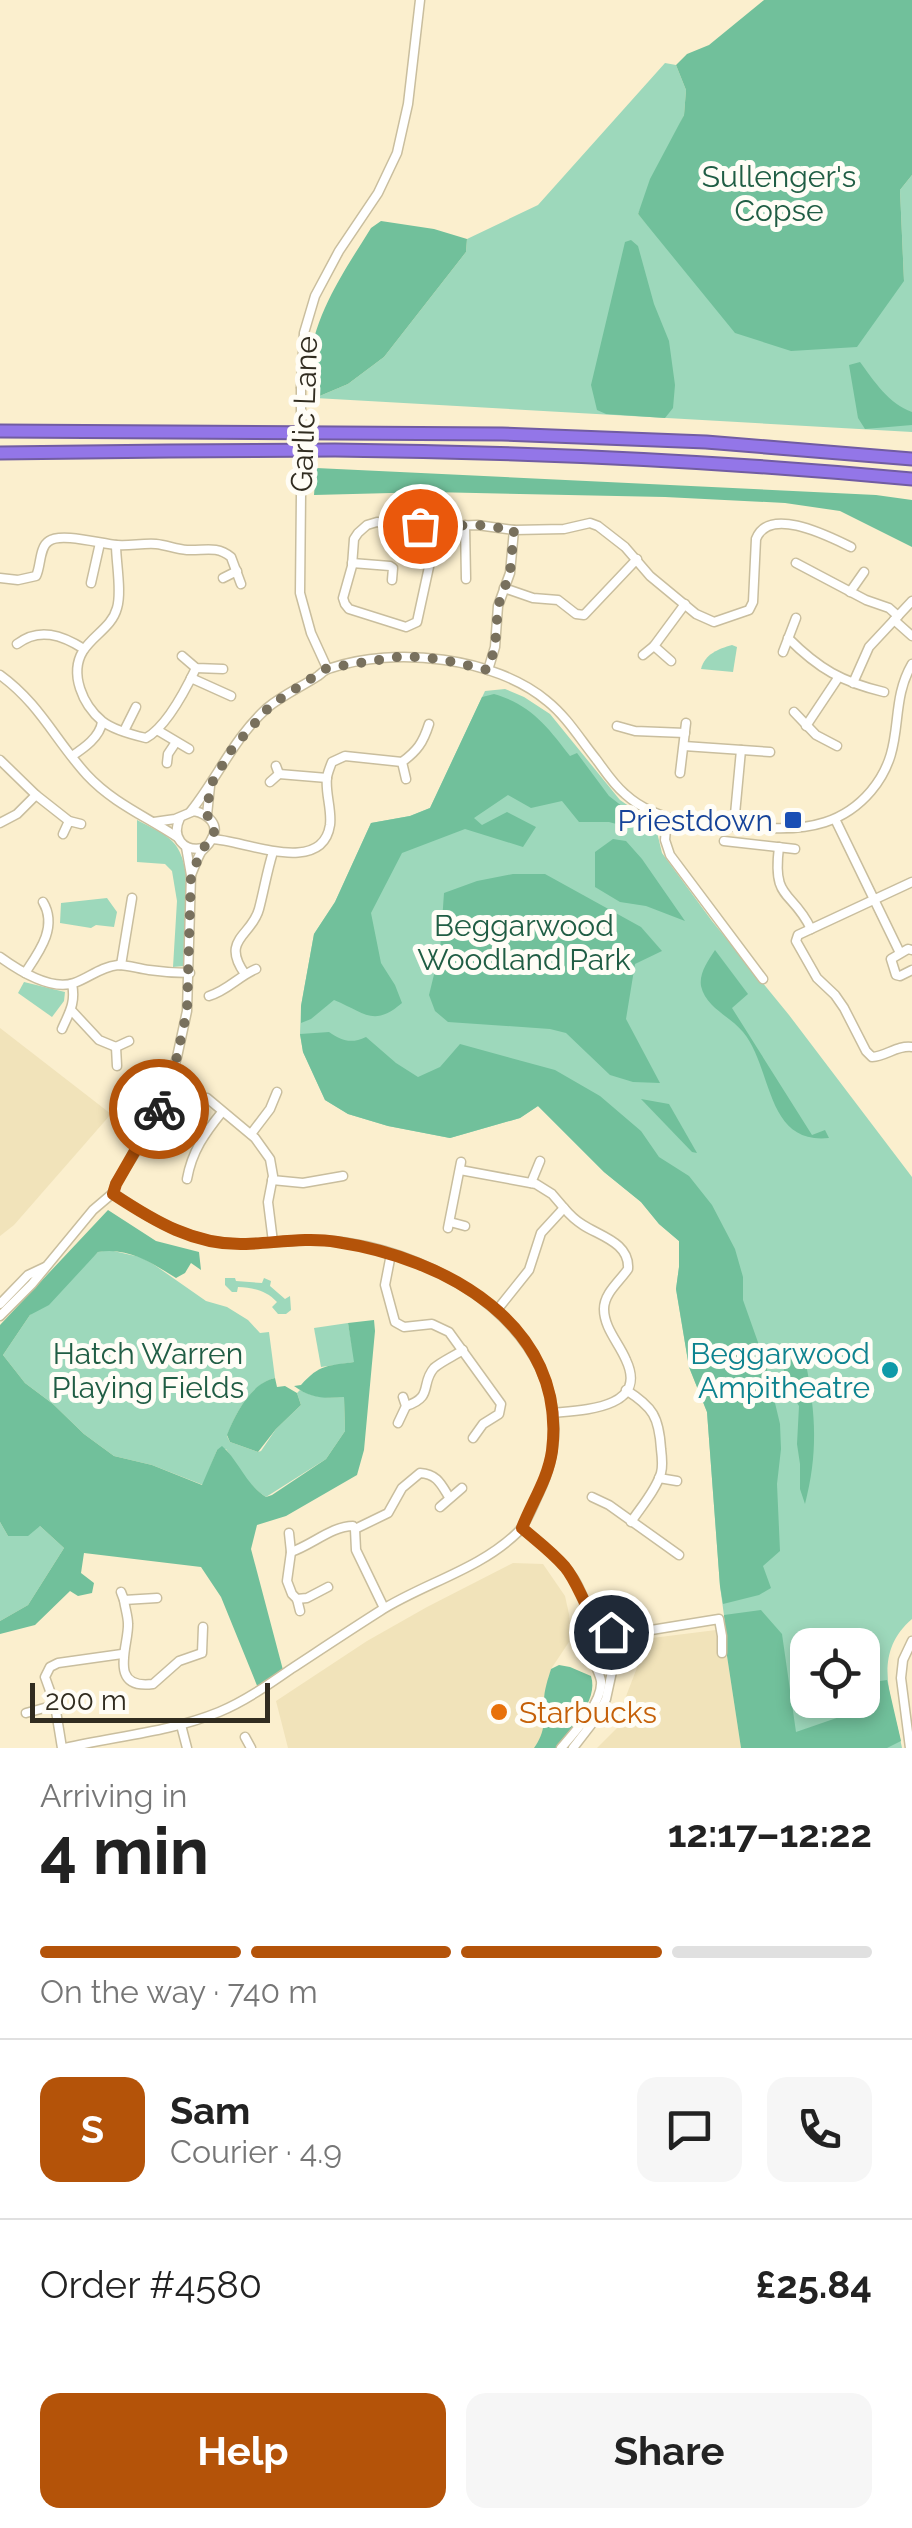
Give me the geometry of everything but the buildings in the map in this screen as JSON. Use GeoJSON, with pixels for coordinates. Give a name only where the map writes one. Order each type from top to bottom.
{"type":"FeatureCollection","features":[{"type":"Feature","properties":{"kind":"highway"},"geometry":{"type":"LineString","coordinates":[[0,431],[502,434],[706,442],[912,459]]}},
{"type":"Feature","properties":{"kind":"highway"},"geometry":{"type":"LineString","coordinates":[[0,454],[314,450],[494,453],[763,465],[912,479]]}},
{"type":"Feature","properties":{"kind":"street","name":"Garlic Lane"},"geometry":{"type":"LineString","coordinates":[[327,668],[311,633],[300,593],[304,333],[315,296],[339,251],[378,193],[397,153],[408,104],[420,0]]}},
{"type":"Feature","properties":{"kind":"street"},"geometry":{"type":"LineString","coordinates":[[436,530],[419,616],[413,626],[406,628],[344,604],[354,540],[358,532],[378,522],[436,530],[464,525],[564,529],[590,523],[626,547],[650,576],[704,620],[714,622],[749,610],[754,602],[756,539],[762,529],[796,524],[852,547]]}},
{"type":"Feature","properties":{"kind":"street"},"geometry":{"type":"LineString","coordinates":[[464,525],[466,578]]}},
{"type":"Feature","properties":{"kind":"street"},"geometry":{"type":"LineString","coordinates":[[831,538],[838,526]]}},
{"type":"Feature","properties":{"kind":"street"},"geometry":{"type":"LineString","coordinates":[[488,670],[495,647],[498,606],[510,573],[514,530]]}},
{"type":"Feature","properties":{"kind":"street"},"geometry":{"type":"LineString","coordinates":[[0,578],[36,576],[44,547],[52,539],[66,538],[100,544],[216,549],[231,556],[241,584]]}},
{"type":"Feature","properties":{"kind":"street"},"geometry":{"type":"LineString","coordinates":[[90,583],[100,544]]}},
{"type":"Feature","properties":{"kind":"street"},"geometry":{"type":"LineString","coordinates":[[116,545],[117,610],[110,623],[84,649],[77,664],[78,684],[86,701],[102,722],[146,738],[157,730],[180,699],[196,668]]}},
{"type":"Feature","properties":{"kind":"street"},"geometry":{"type":"LineString","coordinates":[[504,588],[533,598],[558,600],[576,614],[584,615],[636,559]]}},
{"type":"Feature","properties":{"kind":"street"},"geometry":{"type":"LineString","coordinates":[[352,563],[390,566],[392,580]]}},
{"type":"Feature","properties":{"kind":"street"},"geometry":{"type":"LineString","coordinates":[[796,563],[888,608],[912,636]]}},
{"type":"Feature","properties":{"kind":"street"},"geometry":{"type":"LineString","coordinates":[[223,578],[237,570]]}},
{"type":"Feature","properties":{"kind":"street"},"geometry":{"type":"LineString","coordinates":[[850,592],[864,572]]}},
{"type":"Feature","properties":{"kind":"street"},"geometry":{"type":"LineString","coordinates":[[853,684],[869,647],[912,601]]}},
{"type":"Feature","properties":{"kind":"street"},"geometry":{"type":"LineString","coordinates":[[643,654],[654,646],[685,604]]}},
{"type":"Feature","properties":{"kind":"street"},"geometry":{"type":"LineString","coordinates":[[720,604],[724,617]]}},
{"type":"Feature","properties":{"kind":"street"},"geometry":{"type":"LineString","coordinates":[[783,652],[796,618]]}},
{"type":"Feature","properties":{"kind":"street"},"geometry":{"type":"LineString","coordinates":[[26,622],[28,635]]}},
{"type":"Feature","properties":{"kind":"street"},"geometry":{"type":"LineString","coordinates":[[17,644],[28,635],[63,636],[84,649]]}},
{"type":"Feature","properties":{"kind":"street"},"geometry":{"type":"LineString","coordinates":[[788,638],[813,662],[838,678],[884,692]]}},
{"type":"Feature","properties":{"kind":"street"},"geometry":{"type":"LineString","coordinates":[[654,646],[670,660]]}},
{"type":"Feature","properties":{"kind":"street"},"geometry":{"type":"LineString","coordinates":[[182,656],[196,668],[222,669]]}},
{"type":"Feature","properties":{"kind":"street"},"geometry":{"type":"LineString","coordinates":[[153,822],[168,821],[191,811],[232,749],[281,697],[327,668],[404,656],[488,670],[527,686],[563,716],[624,794],[644,808],[668,818],[801,828],[835,819],[864,799],[883,774],[902,720],[902,686],[912,664]]}},
{"type":"Feature","properties":{"kind":"street"},"geometry":{"type":"LineString","coordinates":[[0,675],[35,705],[86,774],[112,797],[178,838],[186,847],[191,875],[190,973],[184,1028],[170,1080],[152,1123],[113,1194],[93,1210],[0,1316]]}},
{"type":"Feature","properties":{"kind":"street"},"geometry":{"type":"LineString","coordinates":[[191,678],[231,696]]}},
{"type":"Feature","properties":{"kind":"street"},"geometry":{"type":"LineString","coordinates":[[806,726],[838,678]]}},
{"type":"Feature","properties":{"kind":"street"},"geometry":{"type":"LineString","coordinates":[[124,731],[136,706]]}},
{"type":"Feature","properties":{"kind":"street"},"geometry":{"type":"LineString","coordinates":[[794,712],[816,736],[837,746]]}},
{"type":"Feature","properties":{"kind":"street"},"geometry":{"type":"LineString","coordinates":[[72,756],[94,737],[102,722]]}},
{"type":"Feature","properties":{"kind":"street"},"geometry":{"type":"LineString","coordinates":[[212,839],[273,852],[316,848],[326,841],[330,822],[327,778],[332,762],[345,756],[402,762],[424,742],[429,724]]}},
{"type":"Feature","properties":{"kind":"street"},"geometry":{"type":"LineString","coordinates":[[617,726],[635,732],[685,728],[680,774]]}},
{"type":"Feature","properties":{"kind":"street"},"geometry":{"type":"LineString","coordinates":[[157,730],[189,749]]}},
{"type":"Feature","properties":{"kind":"street"},"geometry":{"type":"LineString","coordinates":[[633,743],[635,732]]}},
{"type":"Feature","properties":{"kind":"street"},"geometry":{"type":"LineString","coordinates":[[166,763],[176,742]]}},
{"type":"Feature","properties":{"kind":"street"},"geometry":{"type":"LineString","coordinates":[[684,746],[770,752]]}},
{"type":"Feature","properties":{"kind":"street"},"geometry":{"type":"LineString","coordinates":[[734,825],[741,750]]}},
{"type":"Feature","properties":{"kind":"street"},"geometry":{"type":"LineString","coordinates":[[0,760],[10,765],[36,795],[69,821],[81,824]]}},
{"type":"Feature","properties":{"kind":"street"},"geometry":{"type":"LineString","coordinates":[[402,762],[406,779]]}},
{"type":"Feature","properties":{"kind":"street"},"geometry":{"type":"LineString","coordinates":[[270,782],[277,771],[327,778]]}},
{"type":"Feature","properties":{"kind":"street"},"geometry":{"type":"LineString","coordinates":[[210,786],[207,815],[214,828],[228,840]]}},
{"type":"Feature","properties":{"kind":"street"},"geometry":{"type":"LineString","coordinates":[[0,823],[17,814],[36,795]]}},
{"type":"Feature","properties":{"kind":"street"},"geometry":{"type":"LineString","coordinates":[[191,811],[207,815]]}},
{"type":"Feature","properties":{"kind":"street"},"geometry":{"type":"LineString","coordinates":[[178,838],[177,824],[182,816]]}},
{"type":"Feature","properties":{"kind":"street"},"geometry":{"type":"LineString","coordinates":[[668,818],[665,840],[670,854],[764,980]]}},
{"type":"Feature","properties":{"kind":"street"},"geometry":{"type":"LineString","coordinates":[[835,819],[900,953]]}},
{"type":"Feature","properties":{"kind":"street"},"geometry":{"type":"LineString","coordinates":[[62,834],[69,821]]}},
{"type":"Feature","properties":{"kind":"street"},"geometry":{"type":"LineString","coordinates":[[191,875],[203,848],[212,839],[214,828]]}},
{"type":"Feature","properties":{"kind":"street"},"geometry":{"type":"LineString","coordinates":[[724,841],[795,849]]}},
{"type":"Feature","properties":{"kind":"street"},"geometry":{"type":"LineString","coordinates":[[186,847],[203,848]]}},
{"type":"Feature","properties":{"kind":"street"},"geometry":{"type":"LineString","coordinates":[[779,847],[778,883],[811,929]]}},
{"type":"Feature","properties":{"kind":"street"},"geometry":{"type":"LineString","coordinates":[[244,974],[235,952],[238,940],[256,918],[273,852]]}},
{"type":"Feature","properties":{"kind":"street"},"geometry":{"type":"LineString","coordinates":[[912,882],[798,934],[796,941],[816,978],[844,1008],[866,1051],[880,1056],[902,1046],[912,1047]]}},
{"type":"Feature","properties":{"kind":"street"},"geometry":{"type":"LineString","coordinates":[[122,965],[132,898]]}},
{"type":"Feature","properties":{"kind":"street"},"geometry":{"type":"LineString","coordinates":[[26,973],[45,941],[51,910],[43,902]]}},
{"type":"Feature","properties":{"kind":"street"},"geometry":{"type":"LineString","coordinates":[[118,913],[132,911]]}},
{"type":"Feature","properties":{"kind":"street"},"geometry":{"type":"LineString","coordinates":[[912,950],[891,960],[900,976],[912,970]]}},
{"type":"Feature","properties":{"kind":"street"},"geometry":{"type":"LineString","coordinates":[[0,957],[48,982],[72,984],[97,970],[122,965],[190,973]]}},
{"type":"Feature","properties":{"kind":"street"},"geometry":{"type":"LineString","coordinates":[[208,996],[222,992],[256,969]]}},
{"type":"Feature","properties":{"kind":"street"},"geometry":{"type":"LineString","coordinates":[[62,1029],[72,1012],[72,984]]}},
{"type":"Feature","properties":{"kind":"street"},"geometry":{"type":"LineString","coordinates":[[72,1012],[99,1040],[116,1047],[129,1041]]}},
{"type":"Feature","properties":{"kind":"street"},"geometry":{"type":"LineString","coordinates":[[116,1047],[117,1066]]}},
{"type":"Feature","properties":{"kind":"street"},"geometry":{"type":"LineString","coordinates":[[251,1134],[277,1092]]}},
{"type":"Feature","properties":{"kind":"street"},"geometry":{"type":"LineString","coordinates":[[207,1098],[251,1134],[270,1158],[268,1202],[273,1242]]}},
{"type":"Feature","properties":{"kind":"street"},"geometry":{"type":"LineString","coordinates":[[187,1179],[198,1144],[222,1112]]}},
{"type":"Feature","properties":{"kind":"street"},"geometry":{"type":"LineString","coordinates":[[532,1183],[540,1161]]}},
{"type":"Feature","properties":{"kind":"street"},"geometry":{"type":"LineString","coordinates":[[465,1226],[449,1225],[460,1166],[532,1183],[548,1191],[578,1222],[616,1244],[629,1260],[628,1269],[608,1295],[604,1307],[629,1368],[626,1390],[611,1405],[552,1413]]}},
{"type":"Feature","properties":{"kind":"street"},"geometry":{"type":"LineString","coordinates":[[272,1180],[303,1183],[344,1176]]}},
{"type":"Feature","properties":{"kind":"street"},"geometry":{"type":"LineString","coordinates":[[113,1194],[187,1235],[224,1243],[330,1240],[391,1254],[449,1278],[497,1310],[520,1334],[538,1362],[552,1413],[548,1467],[522,1528],[480,1560],[384,1608],[256,1693],[220,1712],[180,1725],[64,1748],[56,1706],[45,1678],[52,1665],[122,1654]]}},
{"type":"Feature","properties":{"kind":"street"},"geometry":{"type":"LineString","coordinates":[[497,1310],[528,1270],[541,1233],[564,1208]]}},
{"type":"Feature","properties":{"kind":"street"},"geometry":{"type":"LineString","coordinates":[[391,1254],[385,1285],[394,1322],[404,1327],[440,1326],[452,1335],[501,1404],[499,1414],[483,1424],[480,1436]]}},
{"type":"Feature","properties":{"kind":"street"},"geometry":{"type":"LineString","coordinates":[[0,1304],[28,1275],[44,1267]]}},
{"type":"Feature","properties":{"kind":"street"},"geometry":{"type":"LineString","coordinates":[[398,1423],[405,1401],[416,1402],[424,1396],[431,1372],[463,1350]]}},
{"type":"Feature","properties":{"kind":"street"},"geometry":{"type":"LineString","coordinates":[[626,1390],[647,1405],[656,1418],[662,1460],[659,1478],[631,1522]]}},
{"type":"Feature","properties":{"kind":"street"},"geometry":{"type":"LineString","coordinates":[[355,1530],[388,1512],[402,1488],[420,1473],[436,1477],[450,1497]]}},
{"type":"Feature","properties":{"kind":"street"},"geometry":{"type":"LineString","coordinates":[[659,1478],[677,1480]]}},
{"type":"Feature","properties":{"kind":"street"},"geometry":{"type":"LineString","coordinates":[[440,1508],[462,1488]]}},
{"type":"Feature","properties":{"kind":"street"},"geometry":{"type":"LineString","coordinates":[[592,1497],[610,1503],[679,1555]]}},
{"type":"Feature","properties":{"kind":"street"},"geometry":{"type":"LineString","coordinates":[[291,1552],[338,1528],[352,1526],[356,1550],[384,1608]]}},
{"type":"Feature","properties":{"kind":"street"},"geometry":{"type":"LineString","coordinates":[[522,1528],[564,1566],[600,1627],[611,1632],[639,1632],[719,1619],[722,1653]]}},
{"type":"Feature","properties":{"kind":"street"},"geometry":{"type":"LineString","coordinates":[[289,1532],[287,1580],[300,1611]]}},
{"type":"Feature","properties":{"kind":"street"},"geometry":{"type":"LineString","coordinates":[[297,1599],[328,1586]]}},
{"type":"Feature","properties":{"kind":"street"},"geometry":{"type":"LineString","coordinates":[[157,1598],[122,1596],[128,1628],[122,1654],[132,1680],[142,1685],[153,1684],[179,1660],[202,1653],[203,1627]]}},
{"type":"Feature","properties":{"kind":"street"},"geometry":{"type":"LineString","coordinates":[[583,1600],[582,1652],[595,1664],[614,1659]]}},
{"type":"Feature","properties":{"kind":"street"},"geometry":{"type":"LineString","coordinates":[[584,1636],[600,1627]]}},
{"type":"Feature","properties":{"kind":"street"},"geometry":{"type":"LineString","coordinates":[[611,1632],[619,1648]]}},
{"type":"Feature","properties":{"kind":"street"},"geometry":{"type":"LineString","coordinates":[[573,1748],[604,1704],[619,1648],[639,1632]]}},
{"type":"Feature","properties":{"kind":"street"},"geometry":{"type":"LineString","coordinates":[[910,1748],[902,1666],[912,1640]]}},
{"type":"Feature","properties":{"kind":"street"},"geometry":{"type":"LineString","coordinates":[[562,1748],[599,1693],[601,1682],[595,1664]]}},
{"type":"Feature","properties":{"kind":"street"},"geometry":{"type":"LineString","coordinates":[[26,1713],[56,1706]]}},
{"type":"Feature","properties":{"kind":"street"},"geometry":{"type":"LineString","coordinates":[[906,1710],[912,1722]]}},
{"type":"Feature","properties":{"kind":"street"},"geometry":{"type":"LineString","coordinates":[[180,1725],[187,1748]]}},
{"type":"Feature","properties":{"kind":"shaded area"},"geometry":{"type":"Polygon","coordinates":[[[0,1028],[111,1114],[0,1236],[0,1028]]]}},
{"type":"Feature","properties":{"kind":"shaded area"},"geometry":{"type":"Polygon","coordinates":[[[513,1563],[543,1564],[565,1596],[569,1614],[571,1639],[551,1669],[544,1698],[545,1724],[534,1748],[288,1748],[276,1701],[367,1641],[513,1563]]]}},
{"type":"Feature","properties":{"kind":"shaded area"},"geometry":{"type":"Polygon","coordinates":[[[716,1630],[727,1656],[741,1748],[597,1748],[619,1726],[644,1639],[716,1630]]]}},
{"type":"Feature","properties":{"kind":"green space","name":"Sullenger's Copse"},"geometry":{"type":"Polygon","coordinates":[[[764,0],[912,0],[912,175],[900,190],[904,281],[857,347],[791,351],[735,333],[638,214],[650,179],[684,115],[686,90],[676,65],[687,54],[709,45],[764,0]]]}},
{"type":"Feature","properties":{"kind":"green space"},"geometry":{"type":"Polygon","coordinates":[[[665,63],[676,65],[686,90],[684,115],[638,214],[659,238],[904,281],[900,190],[912,175],[912,432],[315,398],[348,384],[384,357],[466,252],[467,239],[538,205],[665,63]]]}},
{"type":"Feature","properties":{"kind":"green space"},"geometry":{"type":"Polygon","coordinates":[[[381,221],[434,229],[467,239],[466,252],[384,357],[348,384],[315,398],[309,371],[317,329],[341,277],[371,228],[381,221]]]}},
{"type":"Feature","properties":{"kind":"green space"},"geometry":{"type":"Polygon","coordinates":[[[631,240],[638,246],[669,341],[675,385],[673,408],[665,418],[597,410],[591,385],[625,242],[631,240]]]}},
{"type":"Feature","properties":{"kind":"green space"},"geometry":{"type":"Polygon","coordinates":[[[860,362],[889,398],[912,412],[912,425],[865,429],[858,418],[849,365],[860,362]]]}},
{"type":"Feature","properties":{"kind":"green space"},"geometry":{"type":"Polygon","coordinates":[[[316,468],[876,495],[912,500],[912,547],[840,511],[785,503],[430,492],[314,495],[316,468]]]}},
{"type":"Feature","properties":{"kind":"green space"},"geometry":{"type":"Polygon","coordinates":[[[732,645],[737,647],[733,672],[701,669],[709,656],[732,645]]]}},
{"type":"Feature","properties":{"kind":"green space","name":"Beggarwood Woodland Park"},"geometry":{"type":"Polygon","coordinates":[[[505,689],[550,714],[620,800],[655,824],[662,853],[912,1177],[912,1619],[891,1648],[888,1664],[890,1697],[902,1748],[742,1748],[720,1586],[707,1412],[689,1367],[676,1289],[679,1241],[538,1106],[520,1118],[450,1138],[348,1114],[325,1100],[303,1052],[300,1034],[314,934],[335,902],[371,823],[430,808],[485,691],[505,689]]]}},
{"type":"Feature","properties":{"kind":"green space"},"geometry":{"type":"Polygon","coordinates":[[[494,694],[537,718],[570,756],[577,753],[609,796],[636,817],[624,826],[579,822],[562,801],[531,808],[508,795],[474,818],[482,825],[507,812],[536,827],[523,847],[465,829],[402,853],[371,913],[381,963],[402,1003],[376,1016],[334,1000],[301,1023],[314,934],[335,902],[371,823],[430,808],[482,697],[494,694]]]}},
{"type":"Feature","properties":{"kind":"green space"},"geometry":{"type":"Polygon","coordinates":[[[137,820],[172,841],[184,865],[188,900],[184,966],[173,967],[177,901],[172,871],[165,864],[137,862],[137,820]]]}},
{"type":"Feature","properties":{"kind":"green space"},"geometry":{"type":"Polygon","coordinates":[[[613,839],[626,841],[642,859],[685,921],[646,906],[620,902],[595,887],[595,852],[613,839]]]}},
{"type":"Feature","properties":{"kind":"green space"},"geometry":{"type":"Polygon","coordinates":[[[513,874],[545,874],[641,927],[662,951],[635,964],[626,1019],[660,1083],[633,1082],[610,1075],[566,1033],[448,1022],[435,1011],[429,995],[440,950],[444,893],[513,874]]]}},
{"type":"Feature","properties":{"kind":"green space"},"geometry":{"type":"Polygon","coordinates":[[[107,898],[117,912],[114,927],[60,923],[61,903],[107,898]]]}},
{"type":"Feature","properties":{"kind":"green space"},"geometry":{"type":"Polygon","coordinates":[[[715,950],[748,994],[732,1008],[812,1135],[825,1130],[829,1138],[808,1137],[782,1117],[753,1047],[738,1026],[704,994],[701,976],[715,950]]]}},
{"type":"Feature","properties":{"kind":"green space"},"geometry":{"type":"Polygon","coordinates":[[[24,982],[65,992],[64,1001],[52,1017],[18,993],[24,982]]]}},
{"type":"Feature","properties":{"kind":"green space"},"geometry":{"type":"Polygon","coordinates":[[[329,1032],[347,1040],[366,1037],[418,1077],[440,1067],[460,1044],[555,1070],[600,1096],[641,1131],[659,1157],[689,1176],[712,1205],[735,1249],[743,1277],[743,1300],[766,1365],[780,1424],[780,1551],[763,1566],[771,1588],[723,1604],[707,1412],[689,1367],[676,1289],[679,1241],[538,1106],[520,1118],[450,1138],[348,1114],[325,1100],[303,1052],[300,1034],[329,1032]]]}},
{"type":"Feature","properties":{"kind":"green space"},"geometry":{"type":"Polygon","coordinates":[[[641,1099],[669,1104],[697,1153],[692,1152],[641,1099]]]}},
{"type":"Feature","properties":{"kind":"green space"},"geometry":{"type":"Polygon","coordinates":[[[108,1210],[156,1241],[199,1252],[201,1270],[191,1263],[176,1278],[130,1254],[98,1252],[49,1305],[30,1315],[3,1355],[25,1383],[114,1456],[152,1465],[202,1485],[222,1446],[259,1492],[266,1497],[272,1495],[326,1459],[345,1431],[344,1397],[318,1397],[294,1386],[324,1367],[354,1362],[348,1323],[374,1320],[364,1450],[357,1475],[286,1516],[257,1525],[251,1549],[283,1670],[258,1688],[221,1597],[201,1567],[84,1553],[81,1573],[94,1583],[92,1593],[78,1596],[70,1591],[35,1625],[0,1634],[0,1621],[28,1605],[64,1548],[40,1526],[28,1536],[8,1536],[0,1522],[0,1325],[108,1210]]]}},
{"type":"Feature","properties":{"kind":"green space","name":"Hatch Warren Playing Fields"},"geometry":{"type":"Polygon","coordinates":[[[109,1250],[140,1257],[206,1301],[227,1307],[248,1320],[260,1333],[269,1332],[275,1378],[258,1386],[245,1401],[227,1436],[230,1442],[261,1451],[276,1429],[301,1405],[297,1393],[300,1390],[322,1397],[344,1397],[345,1431],[326,1459],[266,1497],[249,1482],[226,1449],[217,1450],[203,1485],[152,1465],[114,1456],[25,1383],[3,1355],[30,1315],[98,1252],[109,1250]]]}},
{"type":"Feature","properties":{"kind":"green space"},"geometry":{"type":"Polygon","coordinates":[[[225,1278],[271,1281],[270,1286],[285,1299],[290,1296],[291,1310],[278,1314],[272,1307],[277,1302],[259,1290],[238,1287],[237,1292],[232,1292],[225,1285],[225,1278]]]}},
{"type":"Feature","properties":{"kind":"green space"},"geometry":{"type":"Polygon","coordinates":[[[348,1323],[355,1362],[321,1367],[314,1328],[348,1323]]]}},
{"type":"Feature","properties":{"kind":"green space"},"geometry":{"type":"Polygon","coordinates":[[[787,1355],[806,1364],[812,1400],[814,1451],[805,1504],[797,1444],[799,1406],[786,1385],[783,1364],[787,1355]]]}},
{"type":"Feature","properties":{"kind":"green space"},"geometry":{"type":"Polygon","coordinates":[[[275,1378],[277,1387],[285,1386],[297,1393],[301,1405],[258,1452],[230,1442],[227,1435],[245,1400],[258,1386],[275,1378]]]}},
{"type":"Feature","properties":{"kind":"green space"},"geometry":{"type":"Polygon","coordinates":[[[0,1522],[8,1536],[40,1526],[64,1548],[28,1605],[0,1621],[0,1522]]]}},
{"type":"Feature","properties":{"kind":"green space"},"geometry":{"type":"Polygon","coordinates":[[[761,1610],[782,1634],[790,1718],[794,1718],[796,1732],[837,1718],[880,1718],[880,1681],[887,1680],[901,1741],[887,1748],[741,1748],[724,1615],[761,1610]]]}},
{"type":"Feature","properties":{"kind":"green space"},"geometry":{"type":"Polygon","coordinates":[[[559,1665],[591,1676],[591,1695],[556,1748],[534,1748],[542,1731],[551,1669],[559,1665]]]}},
{"type":"Feature","properties":{"kind":"way so far"},"geometry":{"type":"LineString","coordinates":[[159,1109],[174,1070],[187,1011],[191,875],[214,834],[214,825],[207,815],[210,786],[232,749],[271,705],[327,668],[404,656],[488,670],[495,647],[498,606],[510,573],[514,530],[478,525],[436,530],[420,526]]}},
{"type":"Feature","properties":{"kind":"place","name":"Priestdown"},"geometry":{"type":"Point","coordinates":[793,820]}},
{"type":"Feature","properties":{"kind":"place","name":"Beggarwood Ampitheatre"},"geometry":{"type":"Point","coordinates":[890,1370]}},
{"type":"Feature","properties":{"kind":"place","name":"Starbucks"},"geometry":{"type":"Point","coordinates":[499,1712]}},
{"type":"Feature","properties":{"kind":"route"},"geometry":{"type":"LineString","coordinates":[[159,1109],[113,1194],[152,1219],[214,1242],[330,1240],[398,1256],[471,1291],[520,1334],[544,1376],[552,1428],[545,1478],[522,1528],[564,1566],[594,1620],[611,1632]]}}]}
